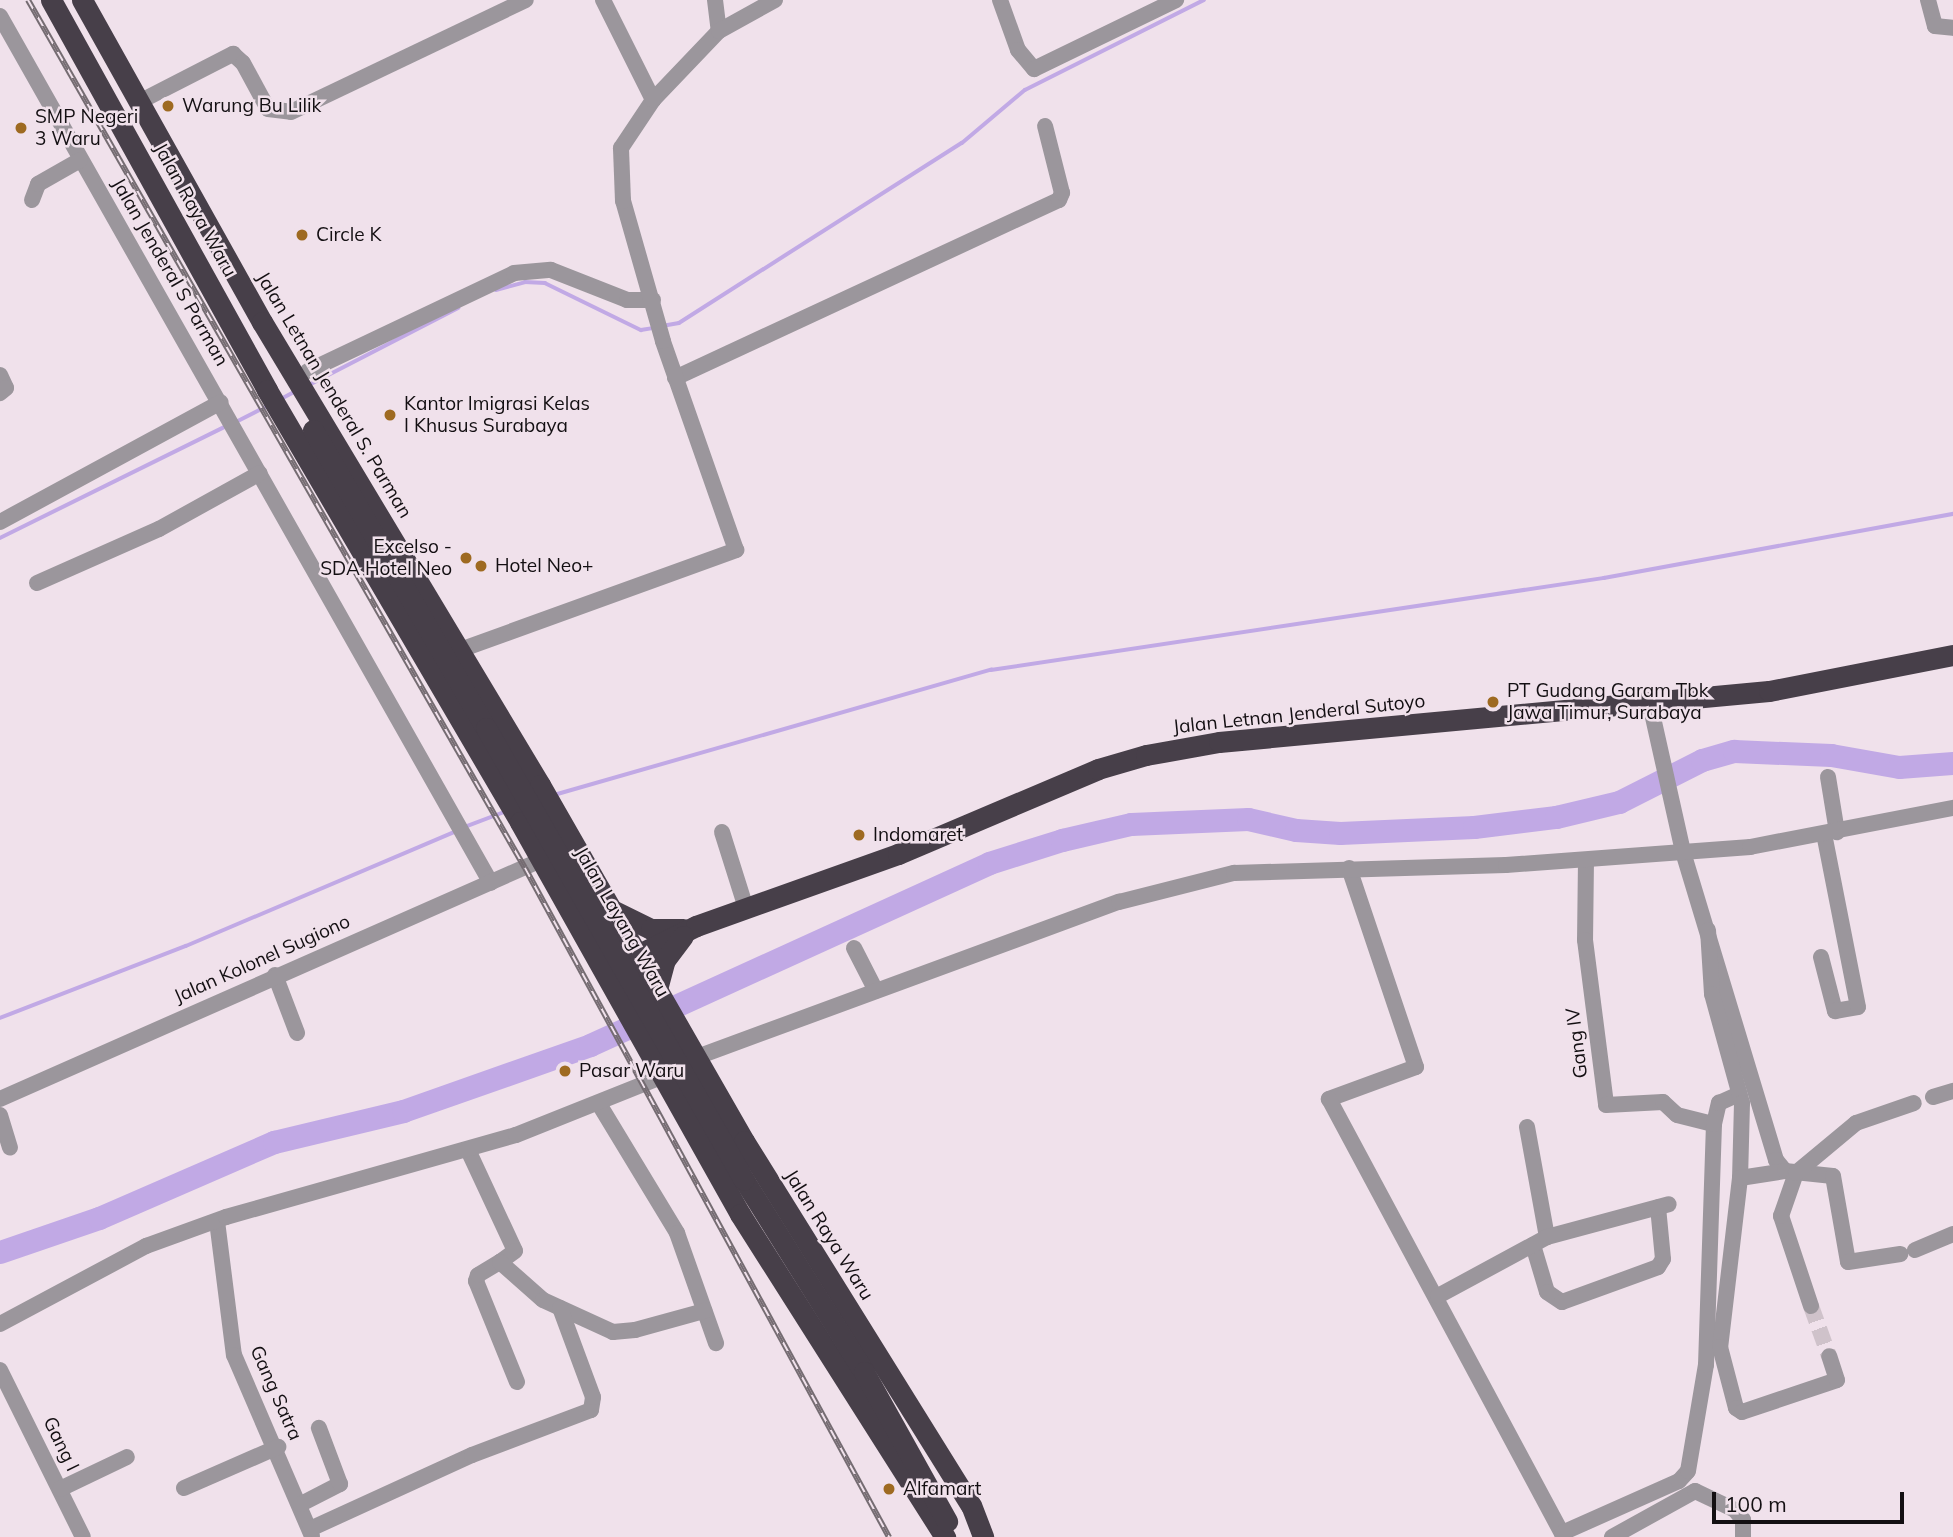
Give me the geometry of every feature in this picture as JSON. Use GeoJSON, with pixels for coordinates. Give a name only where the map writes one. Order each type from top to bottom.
{"type":"FeatureCollection","features":[{"type":"Feature","properties":{"kind":"highway","name":"Jalan Raya Waru"},"geometry":{"type":"LineString","coordinates":[[51,0],[238,333]]}},
{"type":"Feature","properties":{"kind":"highway","name":"Jalan Letnan Jenderal S. Parman"},"geometry":{"type":"LineString","coordinates":[[82,0],[262,322]]}},
{"type":"Feature","properties":{"kind":"highway","name":"Jalan Layang Waru"},"geometry":{"type":"LineString","coordinates":[[262,322],[288,388],[346,491],[486,728],[744,1180],[864,1373],[955,1537]]}},
{"type":"Feature","properties":{"kind":"highway","name":"Jalan Letnan Jenderal S. Parman"},"geometry":{"type":"LineString","coordinates":[[238,333],[288,388],[460,650],[638,955]]}},
{"type":"Feature","properties":{"kind":"highway","name":"Jalan Letnan Jenderal S. Parman"},"geometry":{"type":"LineString","coordinates":[[288,388],[506,799],[603,972]]}},
{"type":"Feature","properties":{"kind":"highway","name":"Jalan Letnan Jenderal Sutoyo"},"geometry":{"type":"LineString","coordinates":[[603,972],[696,926],[898,854],[1098,769],[1146,755],[1219,742],[1769,691],[1953,656]]}},
{"type":"Feature","properties":{"kind":"highway"},"geometry":{"type":"LineString","coordinates":[[610,909],[650,929],[696,926]]}},
{"type":"Feature","properties":{"kind":"highway"},"geometry":{"type":"LineString","coordinates":[[620,1002],[632,976],[656,986],[665,960],[696,926]]}},
{"type":"Feature","properties":{"kind":"highway","name":"Jalan Raya Waru"},"geometry":{"type":"LineString","coordinates":[[638,955],[696,1057],[971,1505],[984,1537]]}},
{"type":"Feature","properties":{"kind":"highway"},"geometry":{"type":"LineString","coordinates":[[603,972],[740,1214],[945,1537]]}},
{"type":"Feature","properties":{"kind":"highway","name":"Jalan Layang Waru"},"geometry":{"type":"LineString","coordinates":[[864,1373],[898,1416],[975,1537]]}},
{"type":"Feature","properties":{"kind":"street"},"geometry":{"type":"LineString","coordinates":[[139,102],[233,54],[243,64],[268,109],[291,112],[526,0]]}},
{"type":"Feature","properties":{"kind":"street"},"geometry":{"type":"LineString","coordinates":[[603,0],[653,100]]}},
{"type":"Feature","properties":{"kind":"street"},"geometry":{"type":"LineString","coordinates":[[715,0],[719,32]]}},
{"type":"Feature","properties":{"kind":"street"},"geometry":{"type":"LineString","coordinates":[[460,650],[736,550],[663,341],[623,201],[621,148],[653,100],[719,32],[775,0]]}},
{"type":"Feature","properties":{"kind":"street"},"geometry":{"type":"LineString","coordinates":[[1000,0],[1018,50],[1034,69],[1176,0]]}},
{"type":"Feature","properties":{"kind":"street"},"geometry":{"type":"LineString","coordinates":[[1928,0],[1935,26],[1953,28]]}},
{"type":"Feature","properties":{"kind":"street","name":"Jalan Jenderal S Parman"},"geometry":{"type":"LineString","coordinates":[[0,16],[80,160],[228,413],[491,883]]}},
{"type":"Feature","properties":{"kind":"street"},"geometry":{"type":"LineString","coordinates":[[675,378],[1059,200],[1062,193],[1045,126]]}},
{"type":"Feature","properties":{"kind":"street"},"geometry":{"type":"LineString","coordinates":[[32,200],[38,184],[80,160]]}},
{"type":"Feature","properties":{"kind":"street"},"geometry":{"type":"LineString","coordinates":[[288,388],[514,273],[551,270],[654,308]]}},
{"type":"Feature","properties":{"kind":"street"},"geometry":{"type":"LineString","coordinates":[[0,375],[6,388],[0,393]]}},
{"type":"Feature","properties":{"kind":"street"},"geometry":{"type":"LineString","coordinates":[[0,522],[228,413]]}},
{"type":"Feature","properties":{"kind":"street"},"geometry":{"type":"LineString","coordinates":[[37,583],[159,529],[260,473]]}},
{"type":"Feature","properties":{"kind":"street"},"geometry":{"type":"LineString","coordinates":[[1650,704],[1683,852],[1776,1160],[1791,1172]]}},
{"type":"Feature","properties":{"kind":"street"},"geometry":{"type":"LineString","coordinates":[[1821,957],[1835,1011],[1858,1007],[1830,833],[1828,777]]}},
{"type":"Feature","properties":{"kind":"street"},"geometry":{"type":"LineString","coordinates":[[696,1057],[1119,902],[1234,873],[1586,860],[1683,852],[1830,833],[1953,808]]}},
{"type":"Feature","properties":{"kind":"street"},"geometry":{"type":"LineString","coordinates":[[722,832],[746,908]]}},
{"type":"Feature","properties":{"kind":"street","name":"Jalan Kolonel Sugiono"},"geometry":{"type":"LineString","coordinates":[[0,1099],[275,975],[541,860]]}},
{"type":"Feature","properties":{"kind":"street","name":"Gang IV"},"geometry":{"type":"LineString","coordinates":[[1586,860],[1585,940],[1606,1105],[1663,1102],[1677,1115],[1714,1124]]}},
{"type":"Feature","properties":{"kind":"street"},"geometry":{"type":"LineString","coordinates":[[1349,868],[1416,1067],[1329,1099],[1438,1296],[1560,1531],[1568,1533],[1619,1510],[1679,1481],[1688,1471],[1706,1365],[1714,1124],[1719,1103],[1739,1094]]}},
{"type":"Feature","properties":{"kind":"street"},"geometry":{"type":"LineString","coordinates":[[1708,930],[1712,995],[1739,1094],[1740,1178],[1720,1347],[1736,1408],[1742,1412],[1836,1380],[1829,1356]]}},
{"type":"Feature","properties":{"kind":"street"},"geometry":{"type":"LineString","coordinates":[[854,948],[876,991]]}},
{"type":"Feature","properties":{"kind":"street"},"geometry":{"type":"LineString","coordinates":[[275,975],[297,1033]]}},
{"type":"Feature","properties":{"kind":"street"},"geometry":{"type":"LineString","coordinates":[[0,1324],[146,1246],[217,1221],[468,1150],[599,1104],[661,1077]]}},
{"type":"Feature","properties":{"kind":"street"},"geometry":{"type":"LineString","coordinates":[[1933,1097],[1953,1091]]}},
{"type":"Feature","properties":{"kind":"street"},"geometry":{"type":"LineString","coordinates":[[1811,1306],[1781,1216],[1791,1172],[1856,1123],[1914,1103]]}},
{"type":"Feature","properties":{"kind":"street"},"geometry":{"type":"LineString","coordinates":[[599,1104],[677,1233],[716,1343]]}},
{"type":"Feature","properties":{"kind":"street"},"geometry":{"type":"LineString","coordinates":[[0,1115],[10,1148]]}},
{"type":"Feature","properties":{"kind":"street"},"geometry":{"type":"LineString","coordinates":[[1438,1296],[1540,1241],[1663,1206],[1663,1259],[1658,1267],[1562,1302],[1547,1293],[1540,1241],[1527,1127]]}},
{"type":"Feature","properties":{"kind":"street"},"geometry":{"type":"LineString","coordinates":[[468,1150],[515,1251],[478,1275],[476,1281],[517,1382]]}},
{"type":"Feature","properties":{"kind":"street"},"geometry":{"type":"LineString","coordinates":[[1740,1178],[1791,1172],[1833,1175],[1848,1262],[1907,1252],[1953,1234]]}},
{"type":"Feature","properties":{"kind":"street","name":"Gang Satra"},"geometry":{"type":"LineString","coordinates":[[217,1221],[231,1344],[247,1389],[278,1447],[311,1533]]}},
{"type":"Feature","properties":{"kind":"street"},"geometry":{"type":"LineString","coordinates":[[499,1262],[537,1296],[613,1332],[635,1330],[704,1311]]}},
{"type":"Feature","properties":{"kind":"street"},"geometry":{"type":"LineString","coordinates":[[311,1533],[472,1455],[591,1410],[593,1397],[560,1308]]}},
{"type":"Feature","properties":{"kind":"street","name":"Gang I"},"geometry":{"type":"LineString","coordinates":[[0,1370],[83,1537]]}},
{"type":"Feature","properties":{"kind":"street"},"geometry":{"type":"LineString","coordinates":[[301,1504],[340,1484],[319,1428]]}},
{"type":"Feature","properties":{"kind":"street"},"geometry":{"type":"LineString","coordinates":[[184,1488],[278,1447]]}},
{"type":"Feature","properties":{"kind":"street"},"geometry":{"type":"LineString","coordinates":[[60,1489],[127,1457]]}},
{"type":"Feature","properties":{"kind":"street"},"geometry":{"type":"LineString","coordinates":[[1619,1510],[1619,1533],[1695,1491],[1735,1510],[1743,1520],[1743,1537]]}},
{"type":"Feature","properties":{"kind":"waterway"},"geometry":{"type":"LineString","coordinates":[[662,326],[679,323],[962,143],[1025,90],[1204,0]]}},
{"type":"Feature","properties":{"kind":"waterway"},"geometry":{"type":"LineString","coordinates":[[496,290],[525,282],[545,283],[641,330],[654,328]]}},
{"type":"Feature","properties":{"kind":"waterway"},"geometry":{"type":"LineString","coordinates":[[309,385],[458,308]]}},
{"type":"Feature","properties":{"kind":"waterway"},"geometry":{"type":"LineString","coordinates":[[281,399],[296,391]]}},
{"type":"Feature","properties":{"kind":"waterway"},"geometry":{"type":"LineString","coordinates":[[234,423],[268,406]]}},
{"type":"Feature","properties":{"kind":"waterway"},"geometry":{"type":"LineString","coordinates":[[0,538],[227,426]]}},
{"type":"Feature","properties":{"kind":"waterway"},"geometry":{"type":"LineString","coordinates":[[554,795],[991,670],[1604,578],[1953,514]]}},
{"type":"Feature","properties":{"kind":"waterway"},"geometry":{"type":"LineString","coordinates":[[0,1252],[99,1218],[274,1142],[403,1111],[590,1045],[989,863],[1062,840],[1131,824],[1248,819],[1296,830],[1340,833],[1474,827],[1556,817],[1619,802],[1702,760],[1734,751],[1831,755],[1899,767],[1953,763]]}},
{"type":"Feature","properties":{"kind":"waterway"},"geometry":{"type":"LineString","coordinates":[[465,827],[507,811]]}},
{"type":"Feature","properties":{"kind":"waterway"},"geometry":{"type":"LineString","coordinates":[[0,1018],[186,946],[455,832]]}},
{"type":"Feature","properties":{"kind":"tunnel"},"geometry":{"type":"LineString","coordinates":[[1811,1306],[1829,1356]]}},
{"type":"Feature","properties":{"kind":"railway"},"geometry":{"type":"LineString","coordinates":[[28,0],[525,868],[889,1537]]}},
{"type":"Feature","properties":{"kind":"place","name":"Warung Bu Lilik"},"geometry":{"type":"Point","coordinates":[168,106]}},
{"type":"Feature","properties":{"kind":"place","name":"SMP Negeri 3 Waru"},"geometry":{"type":"Point","coordinates":[21,128]}},
{"type":"Feature","properties":{"kind":"place","name":"Circle K"},"geometry":{"type":"Point","coordinates":[302,235]}},
{"type":"Feature","properties":{"kind":"place","name":"Kantor Imigrasi Kelas I Khusus Surabaya"},"geometry":{"type":"Point","coordinates":[390,415]}},
{"type":"Feature","properties":{"kind":"place","name":"Excelso - SDA Hotel Neo"},"geometry":{"type":"Point","coordinates":[466,558]}},
{"type":"Feature","properties":{"kind":"place","name":"Hotel Neo+"},"geometry":{"type":"Point","coordinates":[481,566]}},
{"type":"Feature","properties":{"kind":"place","name":"PT Gudang Garam Tbk Jawa Timur, Surabaya"},"geometry":{"type":"Point","coordinates":[1493,702]}},
{"type":"Feature","properties":{"kind":"place","name":"Indomaret"},"geometry":{"type":"Point","coordinates":[859,835]}},
{"type":"Feature","properties":{"kind":"place","name":"Pasar Waru"},"geometry":{"type":"Point","coordinates":[565,1071]}},
{"type":"Feature","properties":{"kind":"place","name":"Alfamart"},"geometry":{"type":"Point","coordinates":[889,1489]}}]}
